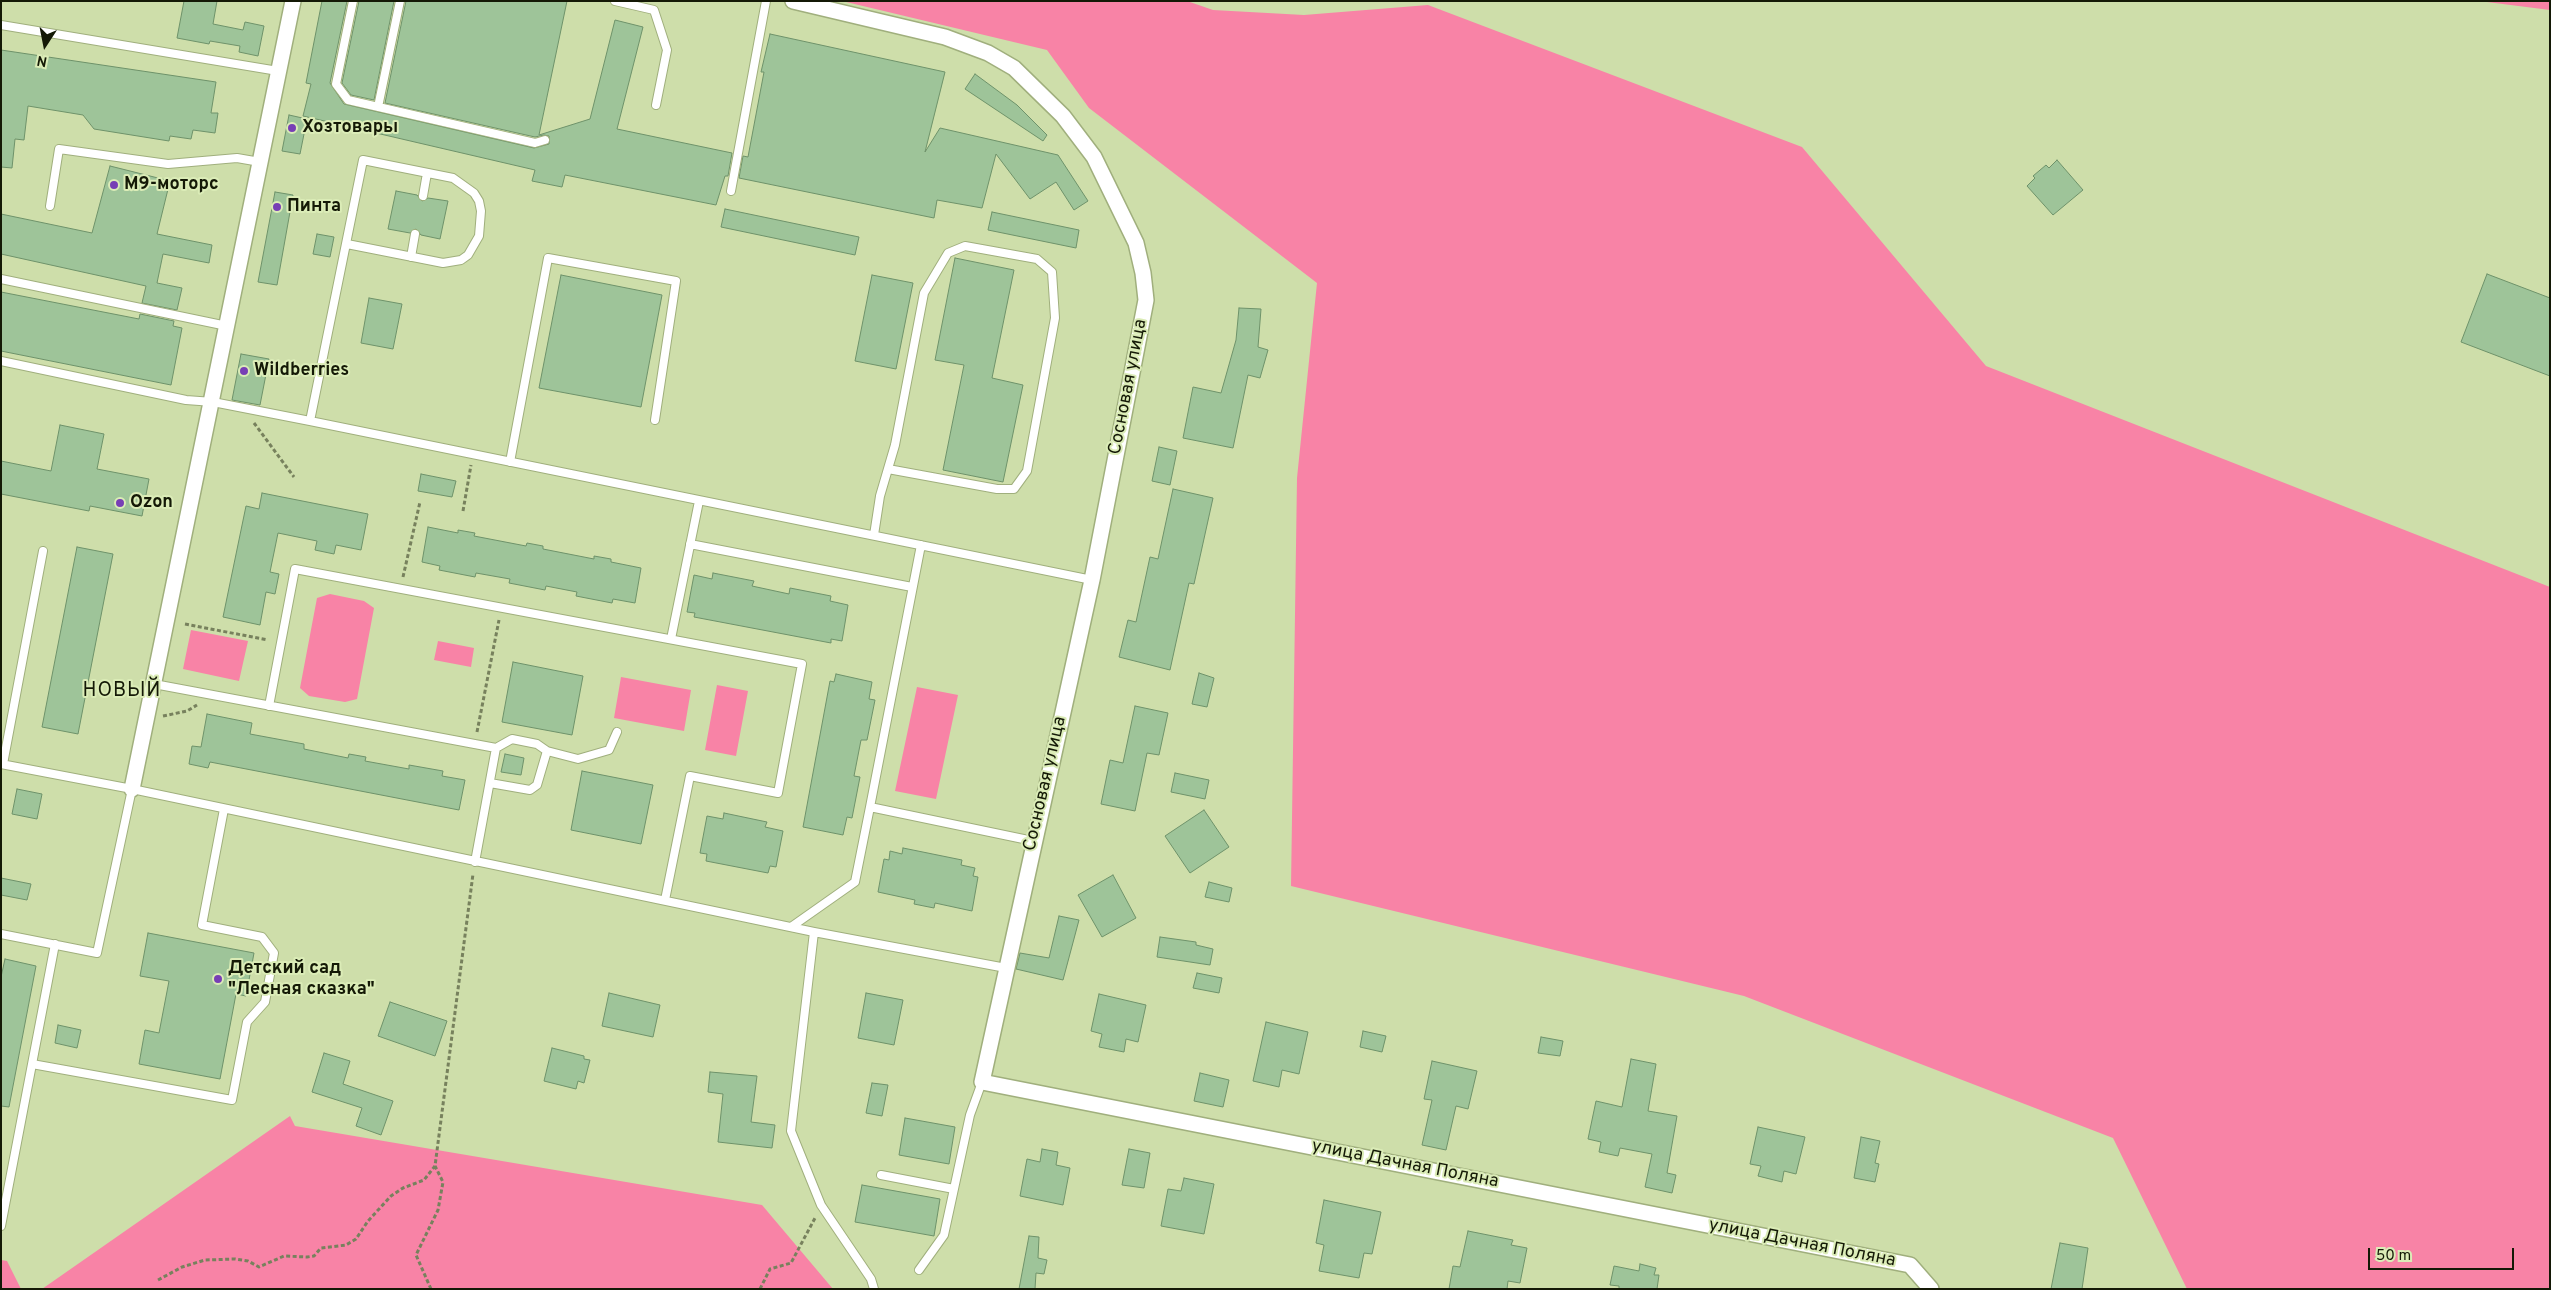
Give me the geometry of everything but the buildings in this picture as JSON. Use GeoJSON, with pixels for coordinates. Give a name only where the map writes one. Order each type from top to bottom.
{"type":"FeatureCollection","features":[{"type":"Feature","properties":{"kind":"street"},"geometry":{"type":"LineString","coordinates":[[132,789],[213,402],[293,1]]}},
{"type":"Feature","properties":{"kind":"street","name":"Сосновая улица"},"geometry":{"type":"LineString","coordinates":[[793,1],[945,37],[988,52],[1014,68],[1063,116],[1094,157],[1120,207],[1136,244],[1146,300],[1092,580],[1006,968]]}},
{"type":"Feature","properties":{"kind":"street"},"geometry":{"type":"LineString","coordinates":[[982,1082],[1006,968]]}},
{"type":"Feature","properties":{"kind":"street","name":"улица Дачная Поляна"},"geometry":{"type":"LineString","coordinates":[[982,1082],[1910,1265],[1931,1289]]}},
{"type":"Feature","properties":{"kind":"lane"},"geometry":{"type":"LineString","coordinates":[[354,1],[336,84],[348,100],[535,143],[545,140]]}},
{"type":"Feature","properties":{"kind":"lane"},"geometry":{"type":"LineString","coordinates":[[378,107],[400,1]]}},
{"type":"Feature","properties":{"kind":"lane"},"geometry":{"type":"LineString","coordinates":[[615,1],[654,10],[667,50],[656,105]]}},
{"type":"Feature","properties":{"kind":"lane"},"geometry":{"type":"LineString","coordinates":[[731,190],[766,1]]}},
{"type":"Feature","properties":{"kind":"lane"},"geometry":{"type":"LineString","coordinates":[[1,25],[278,71]]}},
{"type":"Feature","properties":{"kind":"lane"},"geometry":{"type":"LineString","coordinates":[[50,206],[59,149],[168,164],[237,158],[260,162]]}},
{"type":"Feature","properties":{"kind":"lane"},"geometry":{"type":"LineString","coordinates":[[310,421],[363,160],[453,178],[474,193],[481,211],[479,236],[468,255],[461,260],[443,263],[347,244]]}},
{"type":"Feature","properties":{"kind":"lane"},"geometry":{"type":"LineString","coordinates":[[423,196],[427,173]]}},
{"type":"Feature","properties":{"kind":"lane"},"geometry":{"type":"LineString","coordinates":[[411,257],[415,234]]}},
{"type":"Feature","properties":{"kind":"lane"},"geometry":{"type":"LineString","coordinates":[[874,535],[880,496],[895,445],[924,293],[948,253],[965,246],[1037,259],[1052,272],[1055,318],[1027,471],[1014,489],[997,489],[888,469]]}},
{"type":"Feature","properties":{"kind":"lane"},"geometry":{"type":"LineString","coordinates":[[510,462],[548,258],[676,281],[655,420]]}},
{"type":"Feature","properties":{"kind":"lane"},"geometry":{"type":"LineString","coordinates":[[1,279],[227,326]]}},
{"type":"Feature","properties":{"kind":"lane"},"geometry":{"type":"LineString","coordinates":[[1,362],[186,400],[213,402],[310,421],[1092,580]]}},
{"type":"Feature","properties":{"kind":"lane"},"geometry":{"type":"LineString","coordinates":[[671,639],[699,501]]}},
{"type":"Feature","properties":{"kind":"lane"},"geometry":{"type":"LineString","coordinates":[[690,544],[912,587]]}},
{"type":"Feature","properties":{"kind":"lane"},"geometry":{"type":"LineString","coordinates":[[791,927],[855,882],[921,545]]}},
{"type":"Feature","properties":{"kind":"lane"},"geometry":{"type":"LineString","coordinates":[[44,551],[2,764],[132,789],[814,932],[1006,968]]}},
{"type":"Feature","properties":{"kind":"lane"},"geometry":{"type":"LineString","coordinates":[[268,706],[295,569],[802,664],[778,793],[690,776],[665,900]]}},
{"type":"Feature","properties":{"kind":"lane"},"geometry":{"type":"LineString","coordinates":[[154,684],[496,748],[512,739],[537,744],[547,751],[578,759],[609,750],[617,732]]}},
{"type":"Feature","properties":{"kind":"lane"},"geometry":{"type":"LineString","coordinates":[[475,862],[496,748]]}},
{"type":"Feature","properties":{"kind":"lane"},"geometry":{"type":"LineString","coordinates":[[490,782],[530,790],[537,785],[547,751]]}},
{"type":"Feature","properties":{"kind":"lane"},"geometry":{"type":"LineString","coordinates":[[1,934],[98,953],[132,789]]}},
{"type":"Feature","properties":{"kind":"lane"},"geometry":{"type":"LineString","coordinates":[[870,807],[1033,841]]}},
{"type":"Feature","properties":{"kind":"lane"},"geometry":{"type":"LineString","coordinates":[[32,1064],[232,1100],[247,1022],[265,1002],[274,953],[262,937],[202,925],[224,809]]}},
{"type":"Feature","properties":{"kind":"lane"},"geometry":{"type":"LineString","coordinates":[[814,932],[791,1131],[821,1205],[871,1279],[874,1289]]}},
{"type":"Feature","properties":{"kind":"lane"},"geometry":{"type":"LineString","coordinates":[[1,1226],[55,944]]}},
{"type":"Feature","properties":{"kind":"lane"},"geometry":{"type":"LineString","coordinates":[[919,1270],[944,1235],[970,1115],[982,1082]]}},
{"type":"Feature","properties":{"kind":"lane"},"geometry":{"type":"LineString","coordinates":[[881,1175],[954,1189]]}},
{"type":"Feature","properties":{"kind":"path"},"geometry":{"type":"LineString","coordinates":[[253,422],[294,477]]}},
{"type":"Feature","properties":{"kind":"path"},"geometry":{"type":"LineString","coordinates":[[463,511],[473,455]]}},
{"type":"Feature","properties":{"kind":"path"},"geometry":{"type":"LineString","coordinates":[[401,589],[420,502]]}},
{"type":"Feature","properties":{"kind":"path"},"geometry":{"type":"LineString","coordinates":[[475,744],[502,608]]}},
{"type":"Feature","properties":{"kind":"path"},"geometry":{"type":"LineString","coordinates":[[185,624],[281,643]]}},
{"type":"Feature","properties":{"kind":"path"},"geometry":{"type":"LineString","coordinates":[[146,720],[188,710],[215,696]]}},
{"type":"Feature","properties":{"kind":"path"},"geometry":{"type":"LineString","coordinates":[[158,1280],[182,1267],[206,1260],[235,1259],[248,1261],[258,1267],[284,1256],[314,1256],[321,1248],[346,1244],[356,1239],[368,1221],[391,1196],[403,1188],[424,1180],[435,1166],[475,862]]}},
{"type":"Feature","properties":{"kind":"path"},"geometry":{"type":"LineString","coordinates":[[431,1289],[416,1255],[438,1210],[443,1182],[435,1166]]}},
{"type":"Feature","properties":{"kind":"path"},"geometry":{"type":"LineString","coordinates":[[760,1289],[770,1270],[791,1263],[821,1205]]}},
{"type":"Feature","properties":{"kind":"shaded area"},"geometry":{"type":"Polygon","coordinates":[[[842,1],[1187,1],[1213,10],[1304,15],[1428,5],[1802,147],[1986,366],[2550,587],[2550,1289],[2187,1289],[2113,1138],[1744,996],[1291,886],[1297,478],[1317,283],[1089,108],[1047,50],[842,1]]]}},
{"type":"Feature","properties":{"kind":"shaded area"},"geometry":{"type":"Polygon","coordinates":[[[2479,1],[2550,1],[2550,10],[2479,1]]]}},
{"type":"Feature","properties":{"kind":"shaded area"},"geometry":{"type":"Polygon","coordinates":[[[330,594],[364,601],[374,608],[357,699],[345,702],[309,696],[300,688],[317,598],[330,594]]]}},
{"type":"Feature","properties":{"kind":"shaded area"},"geometry":{"type":"Polygon","coordinates":[[[191,630],[248,641],[239,681],[183,669],[191,630]]]}},
{"type":"Feature","properties":{"kind":"shaded area"},"geometry":{"type":"Polygon","coordinates":[[[438,641],[474,648],[471,667],[434,660],[438,641]]]}},
{"type":"Feature","properties":{"kind":"shaded area"},"geometry":{"type":"Polygon","coordinates":[[[621,677],[691,690],[684,731],[614,718],[621,677]]]}},
{"type":"Feature","properties":{"kind":"shaded area"},"geometry":{"type":"Polygon","coordinates":[[[717,685],[748,691],[736,756],[705,750],[717,685]]]}},
{"type":"Feature","properties":{"kind":"shaded area"},"geometry":{"type":"Polygon","coordinates":[[[917,687],[958,695],[936,799],[895,791],[917,687]]]}},
{"type":"Feature","properties":{"kind":"shaded area"},"geometry":{"type":"Polygon","coordinates":[[[290,1116],[295,1126],[762,1205],[833,1289],[42,1289],[290,1116]]]}},
{"type":"Feature","properties":{"kind":"shaded area"},"geometry":{"type":"Polygon","coordinates":[[[1,1260],[7,1261],[21,1289],[1,1289],[1,1260]]]}},
{"type":"Feature","properties":{"kind":"place","name":"Хозтовары"},"geometry":{"type":"Point","coordinates":[292,128]}},
{"type":"Feature","properties":{"kind":"place","name":"М9-моторс"},"geometry":{"type":"Point","coordinates":[114,185]}},
{"type":"Feature","properties":{"kind":"place","name":"Пинта"},"geometry":{"type":"Point","coordinates":[277,207]}},
{"type":"Feature","properties":{"kind":"place","name":"Wildberries"},"geometry":{"type":"Point","coordinates":[244,371]}},
{"type":"Feature","properties":{"kind":"place","name":"Ozon"},"geometry":{"type":"Point","coordinates":[120,503]}},
{"type":"Feature","properties":{"kind":"place","name":"Детский сад \"Лесная сказка\""},"geometry":{"type":"Point","coordinates":[218,979]}},
{"type":"Feature","properties":{"kind":"district","name":"НОВЫЙ"},"geometry":{"type":"Point","coordinates":[122,692]}}]}
